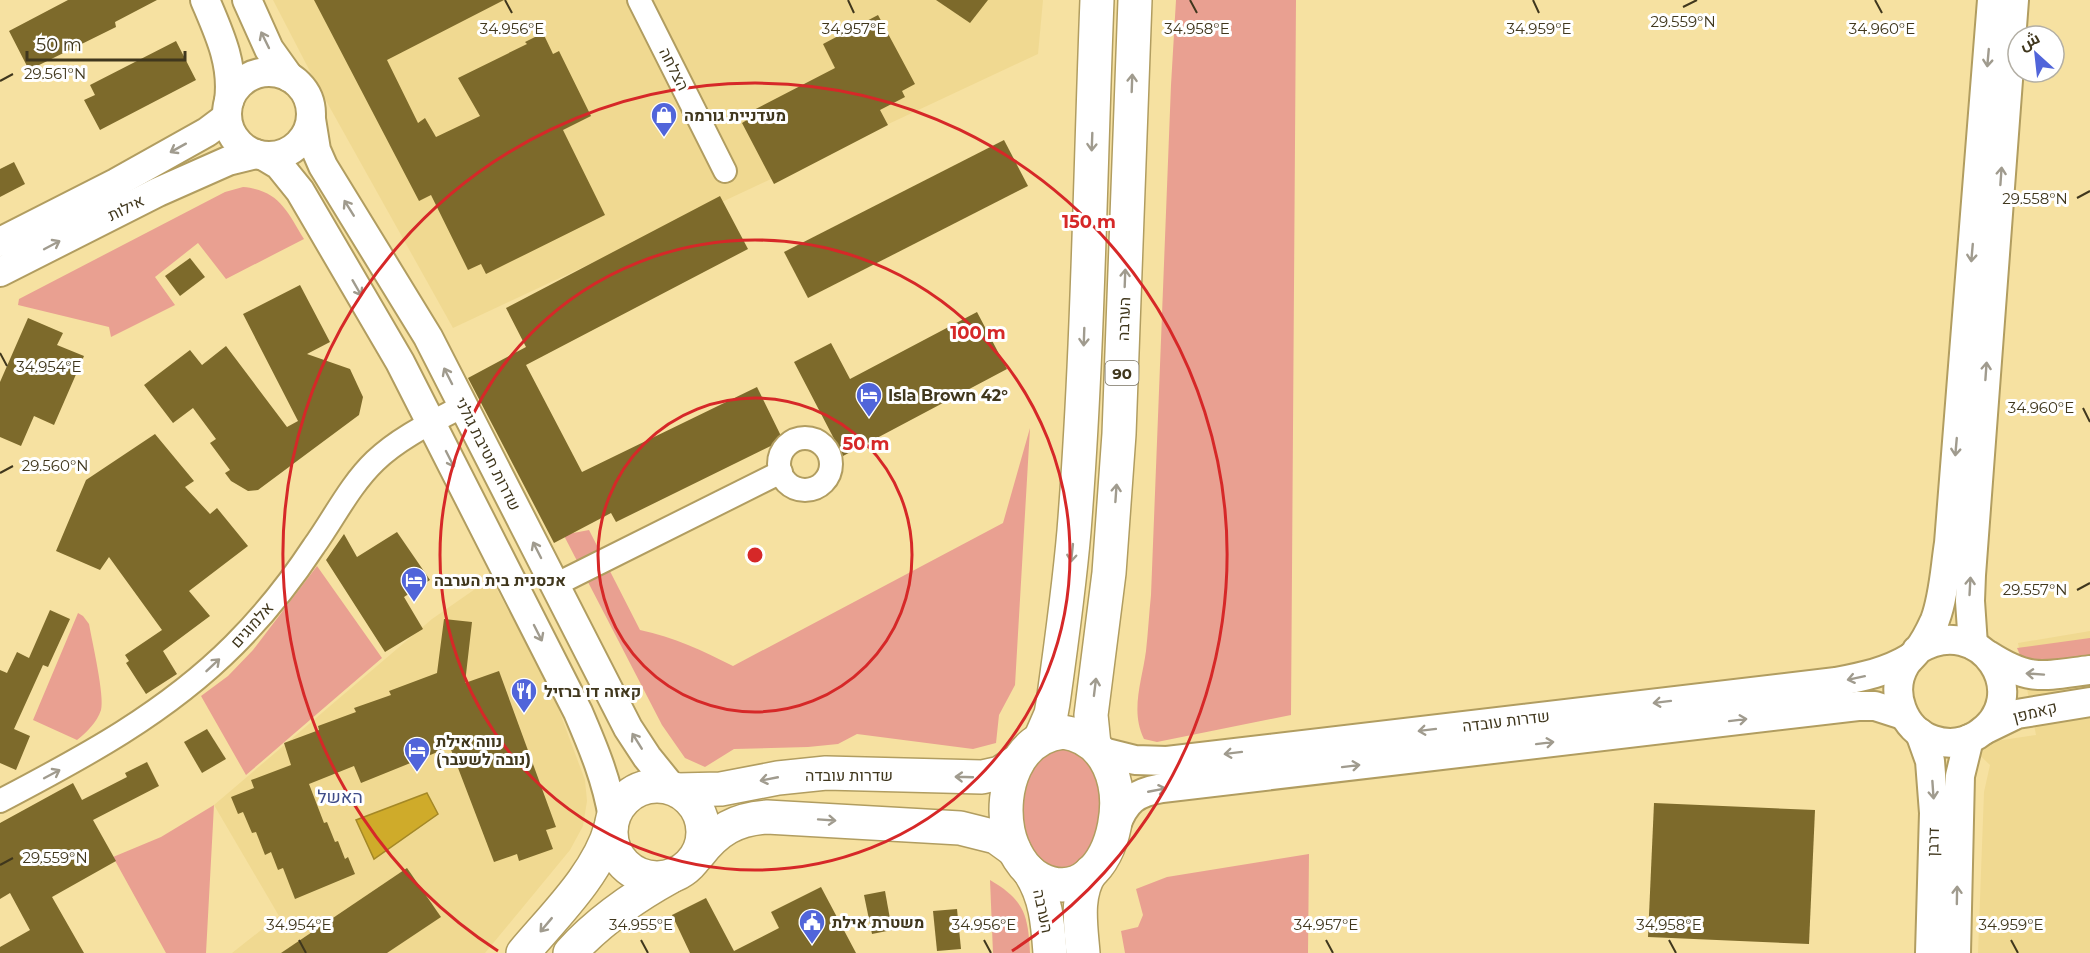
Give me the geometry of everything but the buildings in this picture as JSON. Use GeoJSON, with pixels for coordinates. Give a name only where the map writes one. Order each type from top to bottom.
{"type":"FeatureCollection","features":[{"type":"Feature","properties":{"kind":"main road","name":"90"},"geometry":{"type":"LineString","coordinates":[[1096,748],[1109,766],[1114,779],[1118,809],[1116,825],[1107,852],[1091,872],[1071,884],[1060,885],[1038,879],[1022,861],[1006,823],[1006,807],[1011,777],[1018,761],[1041,737],[1051,714],[1066,605],[1076,499],[1083,377],[1097,0]]}},
{"type":"Feature","properties":{"kind":"main road","name":"הערבה"},"geometry":{"type":"LineString","coordinates":[[1096,748],[1091,715],[1110,564],[1120,415],[1135,0]]}},
{"type":"Feature","properties":{"kind":"main road"},"geometry":{"type":"LineString","coordinates":[[1041,737],[1052,733],[1074,733],[1096,748]]}},
{"type":"Feature","properties":{"kind":"main road","name":"שדרות עובדה"},"geometry":{"type":"LineString","coordinates":[[674,789],[721,789],[778,777],[826,773],[982,777],[1000,773],[1018,761]]}},
{"type":"Feature","properties":{"kind":"main road"},"geometry":{"type":"LineString","coordinates":[[523,953],[589,872],[607,843],[612,822],[622,802],[636,791],[654,786],[674,789],[694,803],[702,820],[704,838],[698,855]]}},
{"type":"Feature","properties":{"kind":"main road"},"geometry":{"type":"LineString","coordinates":[[570,953],[596,927],[623,905],[687,868],[716,835],[732,824],[753,818],[960,828],[996,837],[1022,861]]}},
{"type":"Feature","properties":{"kind":"main road"},"geometry":{"type":"LineString","coordinates":[[612,822],[613,845],[627,868],[652,879],[670,877]]}},
{"type":"Feature","properties":{"kind":"main road","name":"הערבה"},"geometry":{"type":"LineString","coordinates":[[1022,861],[1037,882],[1045,910],[1050,953]]}},
{"type":"Feature","properties":{"kind":"main road","name":"הערבה"},"geometry":{"type":"LineString","coordinates":[[1083,953],[1081,906],[1084,888],[1091,872]]}},
{"type":"Feature","properties":{"kind":"street"},"geometry":{"type":"LineString","coordinates":[[205,0],[227,57],[231,81],[228,109],[231,133],[242,146],[279,165],[300,191],[392,348],[578,712],[600,765],[610,798],[612,822]]}},
{"type":"Feature","properties":{"kind":"street"},"geometry":{"type":"LineString","coordinates":[[247,0],[269,49],[307,95],[311,111],[306,134],[295,147],[280,155],[260,155]]}},
{"type":"Feature","properties":{"kind":"street","name":"הצלחה"},"geometry":{"type":"LineString","coordinates":[[639,0],[725,171]]}},
{"type":"Feature","properties":{"kind":"street"},"geometry":{"type":"LineString","coordinates":[[1914,654],[1936,641],[1956,639],[1980,649],[1996,667],[2002,687],[2002,697],[1995,716],[1976,735],[1954,743],[1934,740],[1912,724],[1898,695],[1898,685],[1904,666],[1929,634],[1936,616],[1949,543],[1992,0]]}},
{"type":"Feature","properties":{"kind":"street"},"geometry":{"type":"LineString","coordinates":[[1980,649],[1970,610],[1971,575],[2014,0]]}},
{"type":"Feature","properties":{"kind":"street"},"geometry":{"type":"LineString","coordinates":[[228,109],[237,87],[250,76],[266,72],[290,77]]}},
{"type":"Feature","properties":{"kind":"street","name":"אילות"},"geometry":{"type":"LineString","coordinates":[[0,243],[207,132],[228,109]]}},
{"type":"Feature","properties":{"kind":"street","name":"שדרות חטיבת גולני"},"geometry":{"type":"LineString","coordinates":[[311,119],[316,150],[323,166],[420,322],[628,728],[647,757],[674,789]]}},
{"type":"Feature","properties":{"kind":"street","name":"אילות"},"geometry":{"type":"LineString","coordinates":[[0,272],[158,192],[228,161],[260,155]]}},
{"type":"Feature","properties":{"kind":"street","name":"אלמוגים"},"geometry":{"type":"LineString","coordinates":[[0,801],[114,739],[176,696],[220,658],[255,623],[288,583],[356,484],[374,462],[393,446],[463,406]]}},
{"type":"Feature","properties":{"kind":"street"},"geometry":{"type":"LineString","coordinates":[[555,585],[781,472]]}},
{"type":"Feature","properties":{"kind":"street","name":"קאמפן"},"geometry":{"type":"LineString","coordinates":[[1980,649],[2007,668],[2032,675],[2090,670]]}},
{"type":"Feature","properties":{"kind":"street","name":"שדרות עובדה"},"geometry":{"type":"LineString","coordinates":[[1096,748],[1136,760],[1167,761],[1836,682],[1883,671],[1896,666],[1914,654]]}},
{"type":"Feature","properties":{"kind":"street","name":"קאמפן"},"geometry":{"type":"LineString","coordinates":[[1976,735],[2017,714],[2090,702]]}},
{"type":"Feature","properties":{"kind":"street","name":"שדרות עובדה"},"geometry":{"type":"LineString","coordinates":[[1116,825],[1122,810],[1131,799],[1139,794],[1162,788],[1858,706],[1875,706],[1912,724]]}},
{"type":"Feature","properties":{"kind":"street","name":"דרבן"},"geometry":{"type":"LineString","coordinates":[[1912,724],[1930,761],[1934,813],[1930,953]]}},
{"type":"Feature","properties":{"kind":"street","name":"דרבן"},"geometry":{"type":"LineString","coordinates":[[1956,953],[1960,776],[1976,735]]}},
{"type":"Feature","properties":{"kind":"shaded area"},"geometry":{"type":"Polygon","coordinates":[[[273,0],[1043,0],[1038,54],[453,328],[315,81],[273,0]]]}},
{"type":"Feature","properties":{"kind":"shaded area"},"geometry":{"type":"Polygon","coordinates":[[[1176,0],[1296,0],[1291,715],[1157,742],[1144,739],[1137,707],[1146,651],[1151,595],[1176,0]]]}},
{"type":"Feature","properties":{"kind":"shaded area"},"geometry":{"type":"Polygon","coordinates":[[[243,187],[265,192],[274,197],[287,211],[304,239],[226,279],[198,243],[155,277],[175,305],[111,337],[109,327],[18,305],[19,299],[225,192],[243,187]]]}},
{"type":"Feature","properties":{"kind":"shaded area"},"geometry":{"type":"Polygon","coordinates":[[[1030,428],[1015,685],[999,715],[996,743],[973,749],[857,734],[838,744],[734,749],[705,767],[685,758],[662,725],[560,528],[568,534],[589,530],[640,630],[676,641],[733,666],[1003,523],[1030,428]]]}},
{"type":"Feature","properties":{"kind":"shaded area"},"geometry":{"type":"Polygon","coordinates":[[[317,566],[382,658],[246,775],[201,696],[228,676],[253,650],[317,566]]]}},
{"type":"Feature","properties":{"kind":"shaded area","name":"נווה אילת (נובה לשעבר)"},"geometry":{"type":"Polygon","coordinates":[[[491,578],[554,697],[585,780],[587,801],[583,826],[570,850],[485,953],[232,953],[279,916],[214,805],[432,619],[491,578]]]}},
{"type":"Feature","properties":{"kind":"shaded area"},"geometry":{"type":"Polygon","coordinates":[[[78,613],[89,624],[102,703],[94,723],[77,740],[33,720],[78,613]]]}},
{"type":"Feature","properties":{"kind":"shaded area"},"geometry":{"type":"Polygon","coordinates":[[[2090,631],[2090,953],[1978,953],[1984,792],[1990,765],[1969,745],[2036,735],[2018,643],[2090,631]]]}},
{"type":"Feature","properties":{"kind":"shaded area"},"geometry":{"type":"Polygon","coordinates":[[[2090,638],[2090,661],[2026,661],[2017,648],[2090,638]]]}},
{"type":"Feature","properties":{"kind":"shaded area"},"geometry":{"type":"Polygon","coordinates":[[[1063,745],[1091,762],[1104,809],[1089,855],[1068,870],[1045,867],[1027,845],[1019,808],[1028,771],[1048,749],[1063,745]]]}},
{"type":"Feature","properties":{"kind":"shaded area"},"geometry":{"type":"Polygon","coordinates":[[[427,793],[438,814],[374,859],[356,820],[427,793]]]}},
{"type":"Feature","properties":{"kind":"shaded area"},"geometry":{"type":"Polygon","coordinates":[[[214,805],[206,953],[166,953],[113,857],[161,837],[214,805]]]}},
{"type":"Feature","properties":{"kind":"shaded area"},"geometry":{"type":"Polygon","coordinates":[[[1309,854],[1308,953],[1125,953],[1121,931],[1138,927],[1143,915],[1136,889],[1167,877],[1309,854]]]}},
{"type":"Feature","properties":{"kind":"shaded area"},"geometry":{"type":"Polygon","coordinates":[[[990,880],[1010,894],[1022,909],[1028,928],[1030,953],[993,953],[990,880]]]}},
{"type":"Feature","properties":{"kind":"place","name":"מעדניית גורמה"},"geometry":{"type":"Point","coordinates":[664,138]}},
{"type":"Feature","properties":{"kind":"place","name":"Isla Brown 42°"},"geometry":{"type":"Point","coordinates":[869,418]}},
{"type":"Feature","properties":{"kind":"place","name":"אכסנית בית הערבה"},"geometry":{"type":"Point","coordinates":[414,603]}},
{"type":"Feature","properties":{"kind":"place","name":"קאזה דו ברזיל"},"geometry":{"type":"Point","coordinates":[524,714]}},
{"type":"Feature","properties":{"kind":"place","name":"נווה אילת (נובה לשעבר)"},"geometry":{"type":"Point","coordinates":[417,773]}},
{"type":"Feature","properties":{"kind":"place","name":"משטרת אילת"},"geometry":{"type":"Point","coordinates":[812,945]}},
{"type":"Feature","properties":{"kind":"district","name":"האשל"},"geometry":{"type":"Point","coordinates":[340,797]}}]}
